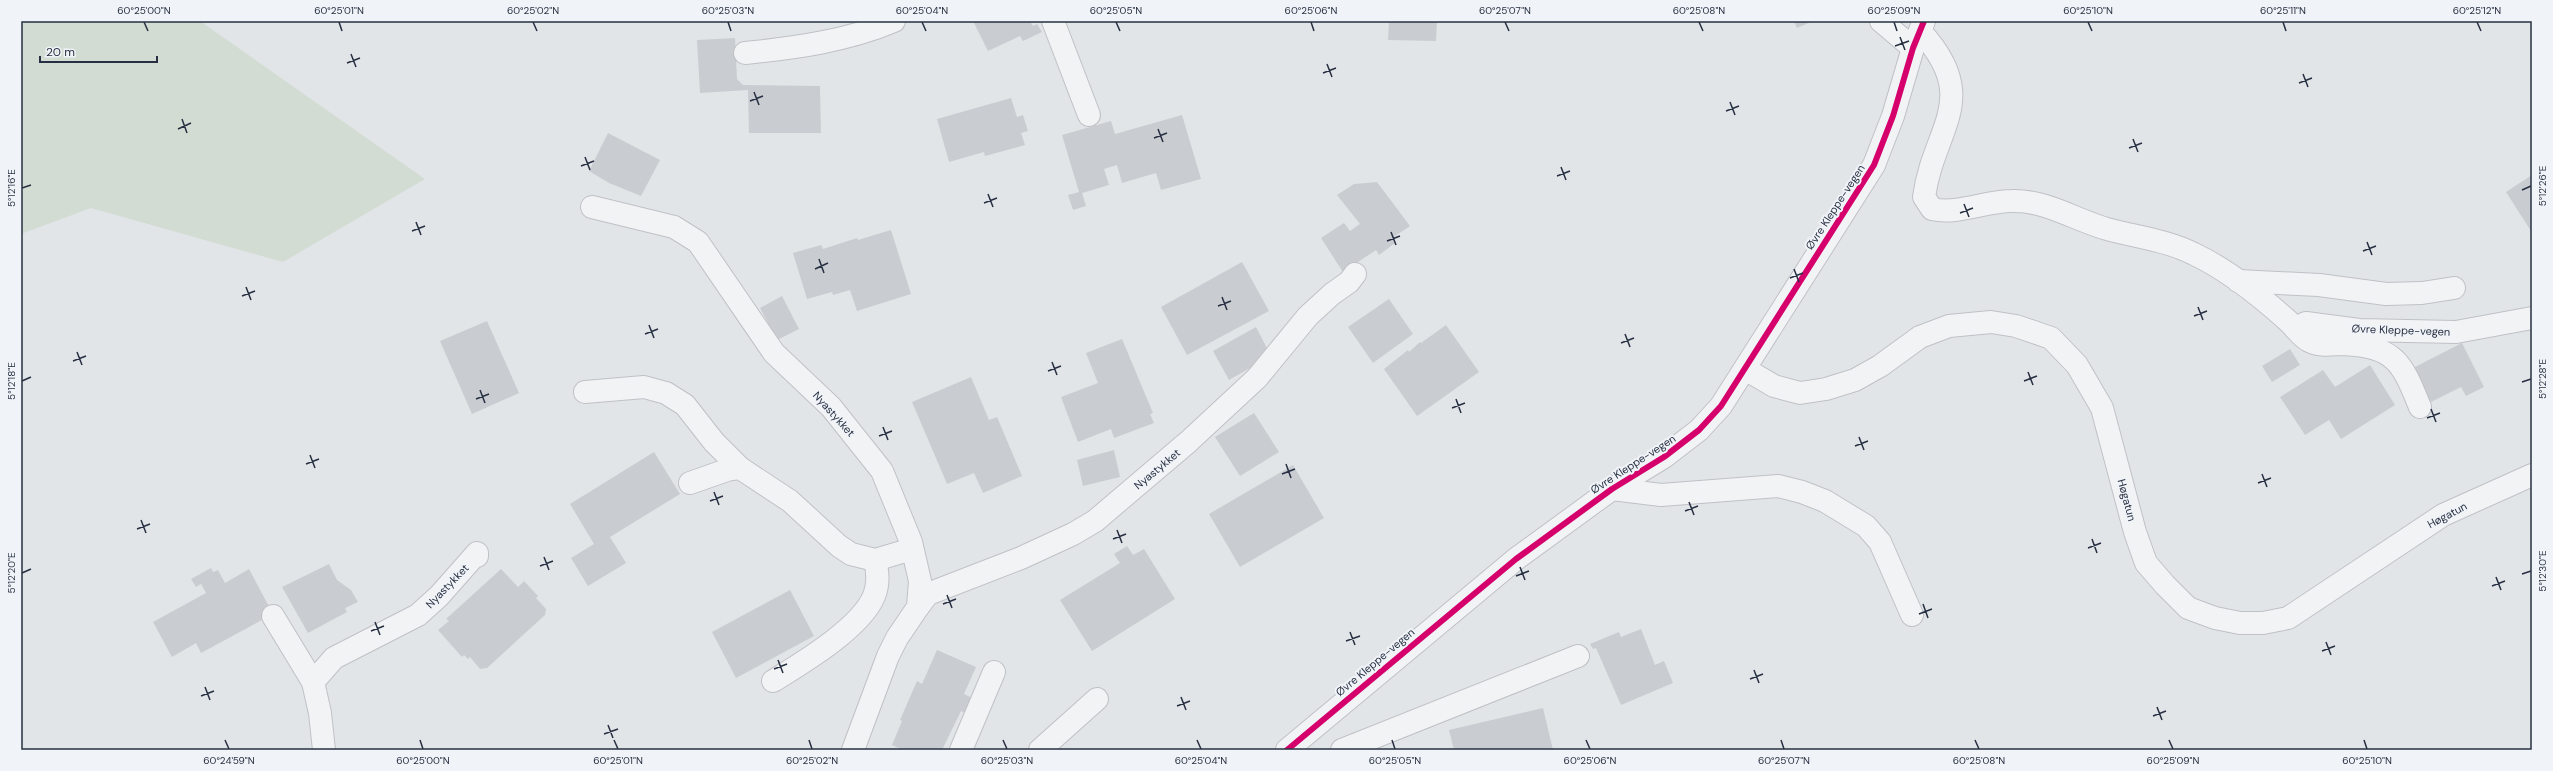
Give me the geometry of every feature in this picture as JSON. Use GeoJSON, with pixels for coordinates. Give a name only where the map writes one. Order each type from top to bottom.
{"type":"FeatureCollection","features":[{"type":"Feature","properties":{"kind":"street"},"geometry":{"type":"LineString","coordinates":[[745,53],[798,47],[878,28],[894,21]]}},
{"type":"Feature","properties":{"kind":"street"},"geometry":{"type":"LineString","coordinates":[[1053,21],[1089,115]]}},
{"type":"Feature","properties":{"kind":"street","name":"Øvre Kleppe-vegen"},"geometry":{"type":"LineString","coordinates":[[1881,21],[1896,36],[1919,33],[1934,46],[1943,64],[1951,98],[1945,132],[1925,184],[1924,197],[1932,209],[1945,212],[2012,201],[2035,202],[2106,228],[2167,242],[2217,266],[2238,281],[2295,328],[2308,341],[2322,345],[2368,347],[2389,354],[2397,361],[2408,378],[2420,408]]}},
{"type":"Feature","properties":{"kind":"street","name":"Øvre Kleppe-vegen"},"geometry":{"type":"LineString","coordinates":[[1296,747],[1516,559],[1612,489],[1664,457],[1699,430],[1721,406],[1874,165],[1893,116],[1919,33]]}},
{"type":"Feature","properties":{"kind":"street","name":"Nyastykket"},"geometry":{"type":"LineString","coordinates":[[592,207],[674,227],[693,238],[708,254],[774,353],[831,407],[882,471],[912,549],[920,581],[918,607]]}},
{"type":"Feature","properties":{"kind":"street","name":"Nyastykket"},"geometry":{"type":"LineString","coordinates":[[853,750],[888,656],[897,638],[928,594],[1021,558],[1073,534],[1096,521],[1188,442],[1257,378],[1308,316],[1332,294],[1349,282],[1355,274]]}},
{"type":"Feature","properties":{"kind":"street"},"geometry":{"type":"LineString","coordinates":[[2238,281],[2319,285],[2386,294],[2422,293],[2454,288]]}},
{"type":"Feature","properties":{"kind":"street","name":"Øvre Kleppe-vegen"},"geometry":{"type":"LineString","coordinates":[[2295,328],[2306,323],[2359,330],[2456,332],[2532,318]]}},
{"type":"Feature","properties":{"kind":"street","name":"Høgatun"},"geometry":{"type":"LineString","coordinates":[[1745,369],[1774,386],[1800,394],[1826,389],[1855,380],[1880,366],[1920,336],[1949,326],[1990,322],[2016,326],[2051,338],[2078,365],[2102,408],[2135,532],[2146,563],[2188,608],[2240,624],[2263,623],[2288,618],[2443,515],[2532,475]]}},
{"type":"Feature","properties":{"kind":"street"},"geometry":{"type":"LineString","coordinates":[[585,392],[644,387],[666,393],[685,405],[714,442],[740,468],[790,501],[839,546],[851,554],[875,560],[912,549]]}},
{"type":"Feature","properties":{"kind":"street"},"geometry":{"type":"LineString","coordinates":[[690,483],[727,470],[740,468]]}},
{"type":"Feature","properties":{"kind":"street","name":"Øvre Kleppe-vegen"},"geometry":{"type":"LineString","coordinates":[[1612,489],[1661,495],[1778,486],[1802,492],[1825,501],[1866,526],[1880,542],[1912,615]]}},
{"type":"Feature","properties":{"kind":"street","name":"Nyastykket"},"geometry":{"type":"LineString","coordinates":[[312,682],[334,658],[418,615],[439,596],[477,553],[477,556]]}},
{"type":"Feature","properties":{"kind":"street"},"geometry":{"type":"LineString","coordinates":[[773,681],[818,653],[869,606],[878,577],[875,560]]}},
{"type":"Feature","properties":{"kind":"street"},"geometry":{"type":"LineString","coordinates":[[273,616],[312,682],[320,713],[324,750]]}},
{"type":"Feature","properties":{"kind":"street"},"geometry":{"type":"LineString","coordinates":[[1342,750],[1578,656]]}},
{"type":"Feature","properties":{"kind":"street"},"geometry":{"type":"LineString","coordinates":[[961,750],[994,672]]}},
{"type":"Feature","properties":{"kind":"street"},"geometry":{"type":"LineString","coordinates":[[1040,750],[1096,699]]}},
{"type":"Feature","properties":{"kind":"shaded area"},"geometry":{"type":"Polygon","coordinates":[[[21,21],[200,21],[425,179],[283,262],[91,208],[21,234],[21,21]]]}},
{"type":"Feature","properties":{"kind":"building"},"geometry":{"type":"Polygon","coordinates":[[[973,21],[1030,21],[1033,26],[1037,24],[1042,32],[1023,41],[1020,36],[988,51],[973,21]]]}},
{"type":"Feature","properties":{"kind":"building"},"geometry":{"type":"Polygon","coordinates":[[[1389,21],[1437,21],[1436,41],[1388,40],[1389,21]]]}},
{"type":"Feature","properties":{"kind":"building"},"geometry":{"type":"Polygon","coordinates":[[[1794,21],[1813,21],[1797,28],[1794,21]]]}},
{"type":"Feature","properties":{"kind":"building"},"geometry":{"type":"Polygon","coordinates":[[[735,38],[737,79],[743,85],[820,86],[821,133],[749,133],[748,90],[700,93],[697,40],[735,38]]]}},
{"type":"Feature","properties":{"kind":"building"},"geometry":{"type":"Polygon","coordinates":[[[1011,98],[1017,117],[1023,115],[1028,131],[1021,133],[1025,145],[985,156],[984,152],[949,162],[937,119],[1011,98]]]}},
{"type":"Feature","properties":{"kind":"building"},"geometry":{"type":"Polygon","coordinates":[[[1182,115],[1201,179],[1161,190],[1156,173],[1122,183],[1117,165],[1104,169],[1109,185],[1082,193],[1086,206],[1073,210],[1068,195],[1079,192],[1062,135],[1111,121],[1115,134],[1182,115]]]}},
{"type":"Feature","properties":{"kind":"building"},"geometry":{"type":"Polygon","coordinates":[[[608,133],[660,160],[641,196],[609,183],[589,171],[608,133]]]}},
{"type":"Feature","properties":{"kind":"building"},"geometry":{"type":"Polygon","coordinates":[[[2532,175],[2532,230],[2531,231],[2506,192],[2532,175]]]}},
{"type":"Feature","properties":{"kind":"building"},"geometry":{"type":"Polygon","coordinates":[[[1377,182],[1410,226],[1392,238],[1395,243],[1379,255],[1376,250],[1343,272],[1321,238],[1344,223],[1350,231],[1360,224],[1337,195],[1354,184],[1377,182]]]}},
{"type":"Feature","properties":{"kind":"building"},"geometry":{"type":"Polygon","coordinates":[[[891,230],[911,294],[857,311],[850,290],[833,295],[832,292],[807,299],[793,253],[821,245],[823,249],[857,238],[858,240],[891,230]]]}},
{"type":"Feature","properties":{"kind":"building"},"geometry":{"type":"Polygon","coordinates":[[[1242,262],[1269,311],[1187,355],[1161,307],[1242,262]]]}},
{"type":"Feature","properties":{"kind":"building"},"geometry":{"type":"Polygon","coordinates":[[[782,296],[799,329],[777,340],[760,308],[782,296]]]}},
{"type":"Feature","properties":{"kind":"building"},"geometry":{"type":"Polygon","coordinates":[[[1389,299],[1413,334],[1373,363],[1348,327],[1389,299]]]}},
{"type":"Feature","properties":{"kind":"building"},"geometry":{"type":"Polygon","coordinates":[[[487,321],[519,393],[472,414],[440,341],[487,321]]]}},
{"type":"Feature","properties":{"kind":"building"},"geometry":{"type":"Polygon","coordinates":[[[1446,325],[1479,372],[1417,416],[1384,369],[1408,350],[1409,352],[1420,342],[1421,343],[1446,325]]]}},
{"type":"Feature","properties":{"kind":"building"},"geometry":{"type":"Polygon","coordinates":[[[1256,327],[1271,356],[1229,380],[1213,351],[1256,327]]]}},
{"type":"Feature","properties":{"kind":"building"},"geometry":{"type":"Polygon","coordinates":[[[1122,339],[1153,413],[1150,414],[1154,423],[1114,438],[1111,429],[1078,442],[1061,397],[1098,383],[1086,353],[1122,339]]]}},
{"type":"Feature","properties":{"kind":"building"},"geometry":{"type":"Polygon","coordinates":[[[2462,343],[2484,387],[2466,396],[2461,387],[2431,402],[2413,368],[2462,343]]]}},
{"type":"Feature","properties":{"kind":"building"},"geometry":{"type":"Polygon","coordinates":[[[2290,349],[2300,365],[2272,382],[2262,366],[2290,349]]]}},
{"type":"Feature","properties":{"kind":"building"},"geometry":{"type":"Polygon","coordinates":[[[2370,365],[2395,405],[2341,439],[2329,420],[2305,435],[2280,397],[2323,370],[2335,387],[2370,365]]]}},
{"type":"Feature","properties":{"kind":"building"},"geometry":{"type":"Polygon","coordinates":[[[971,377],[989,420],[997,417],[1022,476],[983,493],[974,473],[947,484],[912,402],[971,377]]]}},
{"type":"Feature","properties":{"kind":"building"},"geometry":{"type":"Polygon","coordinates":[[[1254,413],[1279,452],[1240,476],[1215,437],[1254,413]]]}},
{"type":"Feature","properties":{"kind":"building"},"geometry":{"type":"Polygon","coordinates":[[[1114,450],[1120,477],[1083,486],[1077,460],[1114,450]]]}},
{"type":"Feature","properties":{"kind":"building"},"geometry":{"type":"Polygon","coordinates":[[[654,452],[680,494],[610,537],[626,563],[588,586],[571,558],[594,544],[570,504],[654,452]]]}},
{"type":"Feature","properties":{"kind":"building"},"geometry":{"type":"Polygon","coordinates":[[[1293,465],[1324,518],[1240,567],[1209,514],[1293,465]]]}},
{"type":"Feature","properties":{"kind":"building"},"geometry":{"type":"Polygon","coordinates":[[[1127,546],[1133,555],[1144,549],[1175,599],[1092,651],[1060,600],[1120,563],[1114,554],[1127,546]]]}},
{"type":"Feature","properties":{"kind":"building"},"geometry":{"type":"Polygon","coordinates":[[[329,564],[337,580],[351,590],[358,602],[345,608],[347,612],[308,633],[282,587],[329,564]]]}},
{"type":"Feature","properties":{"kind":"building"},"geometry":{"type":"Polygon","coordinates":[[[211,568],[213,572],[218,570],[225,583],[249,569],[273,614],[201,653],[196,643],[172,657],[153,622],[206,593],[201,584],[196,587],[191,579],[211,568]]]}},
{"type":"Feature","properties":{"kind":"building"},"geometry":{"type":"Polygon","coordinates":[[[501,569],[518,587],[524,581],[538,596],[536,598],[546,609],[545,615],[487,668],[480,669],[470,657],[468,659],[464,655],[462,657],[438,630],[449,621],[446,619],[501,569]]]}},
{"type":"Feature","properties":{"kind":"building"},"geometry":{"type":"Polygon","coordinates":[[[790,590],[814,636],[736,678],[712,632],[790,590]]]}},
{"type":"Feature","properties":{"kind":"building"},"geometry":{"type":"Polygon","coordinates":[[[1641,629],[1655,665],[1664,661],[1673,683],[1621,705],[1596,648],[1593,649],[1590,644],[1619,632],[1621,637],[1641,629]]]}},
{"type":"Feature","properties":{"kind":"building"},"geometry":{"type":"Polygon","coordinates":[[[937,650],[976,667],[964,694],[974,699],[967,714],[961,711],[942,750],[903,750],[892,745],[902,721],[900,720],[917,681],[922,684],[937,650]]]}},
{"type":"Feature","properties":{"kind":"building"},"geometry":{"type":"Polygon","coordinates":[[[1543,708],[1553,750],[1454,750],[1449,730],[1543,708]]]}},
{"type":"Feature","properties":{"kind":"cycle path"},"geometry":{"type":"LineString","coordinates":[[1287,750],[1516,559],[1612,489],[1664,457],[1699,430],[1721,406],[1874,165],[1893,116],[1913,48],[1924,21]]}}]}
